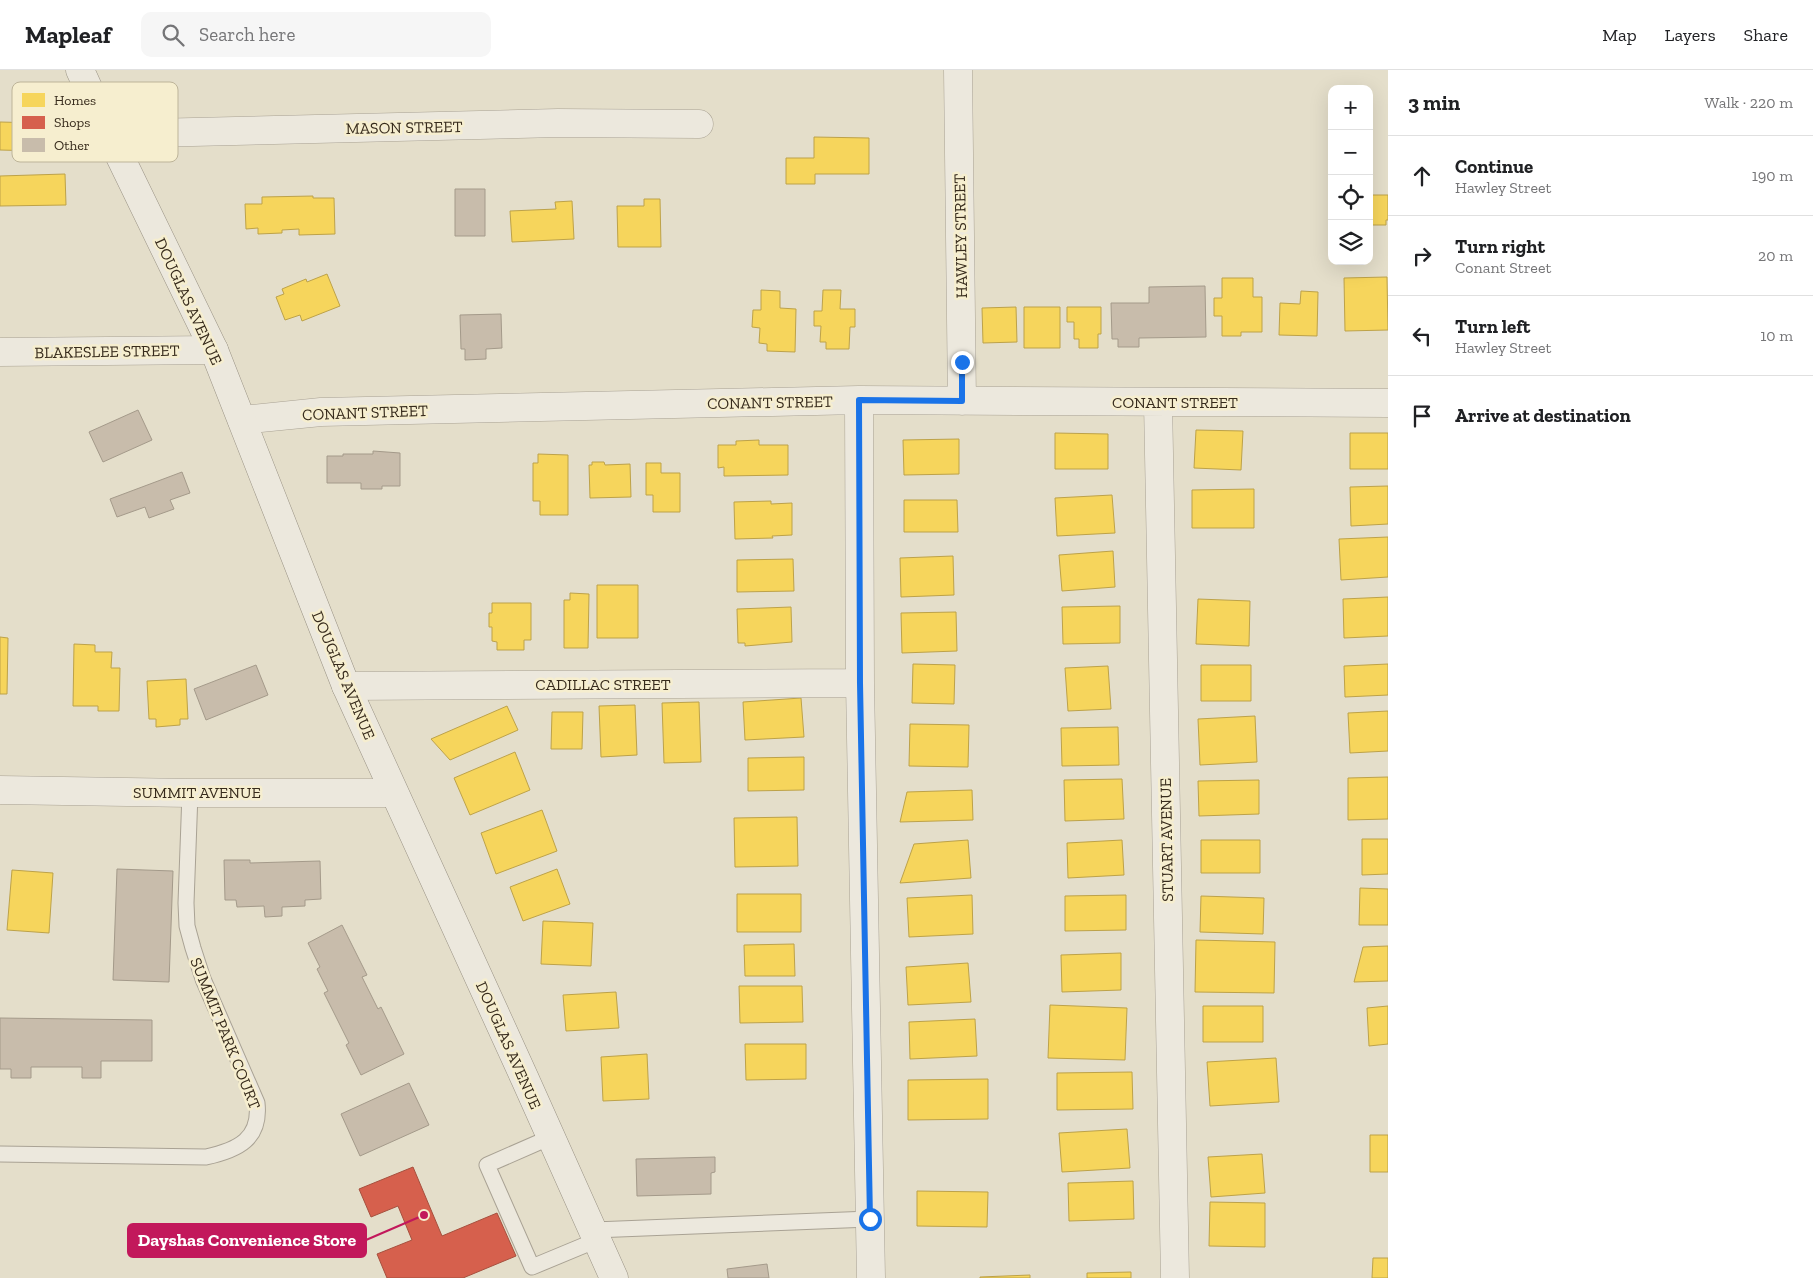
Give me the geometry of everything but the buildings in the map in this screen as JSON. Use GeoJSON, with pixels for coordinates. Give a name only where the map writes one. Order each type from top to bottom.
{"type":"FeatureCollection","features":[{"type":"Feature","properties":{"kind":"street","name":"DOUGLAS AVENUE"},"geometry":{"type":"LineString","coordinates":[[80,70],[85,82]]}},
{"type":"Feature","properties":{"kind":"street","name":"HAWLEY STREET"},"geometry":{"type":"LineString","coordinates":[[958,70],[962,401]]}},
{"type":"Feature","properties":{"kind":"street","name":"MASON STREET"},"geometry":{"type":"LineString","coordinates":[[178,132],[558,124],[699,124]]}},
{"type":"Feature","properties":{"kind":"street","name":"DOUGLAS AVENUE"},"geometry":{"type":"LineString","coordinates":[[123,162],[214,350],[346,686],[614,1278]]}},
{"type":"Feature","properties":{"kind":"street","name":"BLAKESLEE STREET"},"geometry":{"type":"LineString","coordinates":[[0,352],[214,350]]}},
{"type":"Feature","properties":{"kind":"street","name":"CONANT STREET"},"geometry":{"type":"LineString","coordinates":[[242,420],[321,412],[859,400],[1388,403]]}},
{"type":"Feature","properties":{"kind":"street"},"geometry":{"type":"LineString","coordinates":[[859,400],[860,683],[871,1278]]}},
{"type":"Feature","properties":{"kind":"street","name":"STUART AVENUE"},"geometry":{"type":"LineString","coordinates":[[1158,402],[1175,1278]]}},
{"type":"Feature","properties":{"kind":"street","name":"CADILLAC STREET"},"geometry":{"type":"LineString","coordinates":[[346,686],[860,683]]}},
{"type":"Feature","properties":{"kind":"street","name":"SUMMIT AVENUE"},"geometry":{"type":"LineString","coordinates":[[0,790],[190,793],[394,792]]}},
{"type":"Feature","properties":{"kind":"lane","name":"SUMMIT PARK COURT"},"geometry":{"type":"LineString","coordinates":[[0,1154],[206,1157],[224,1153],[235,1147],[250,1137],[256,1128],[258,1116],[257,1103],[203,979],[192,948],[186,903],[190,793]]}},
{"type":"Feature","properties":{"kind":"lane"},"geometry":{"type":"LineString","coordinates":[[551,1137],[488,1165],[532,1267],[596,1235],[870,1219]]}},
{"type":"Feature","properties":{"kind":"place","name":"Dayshas Convenience Store"},"geometry":{"type":"Point","coordinates":[424,1215]}},
{"type":"Feature","properties":{"kind":"route"},"geometry":{"type":"LineString","coordinates":[[870,1219],[860,683],[859,400],[962,401],[962,362]]}}]}
